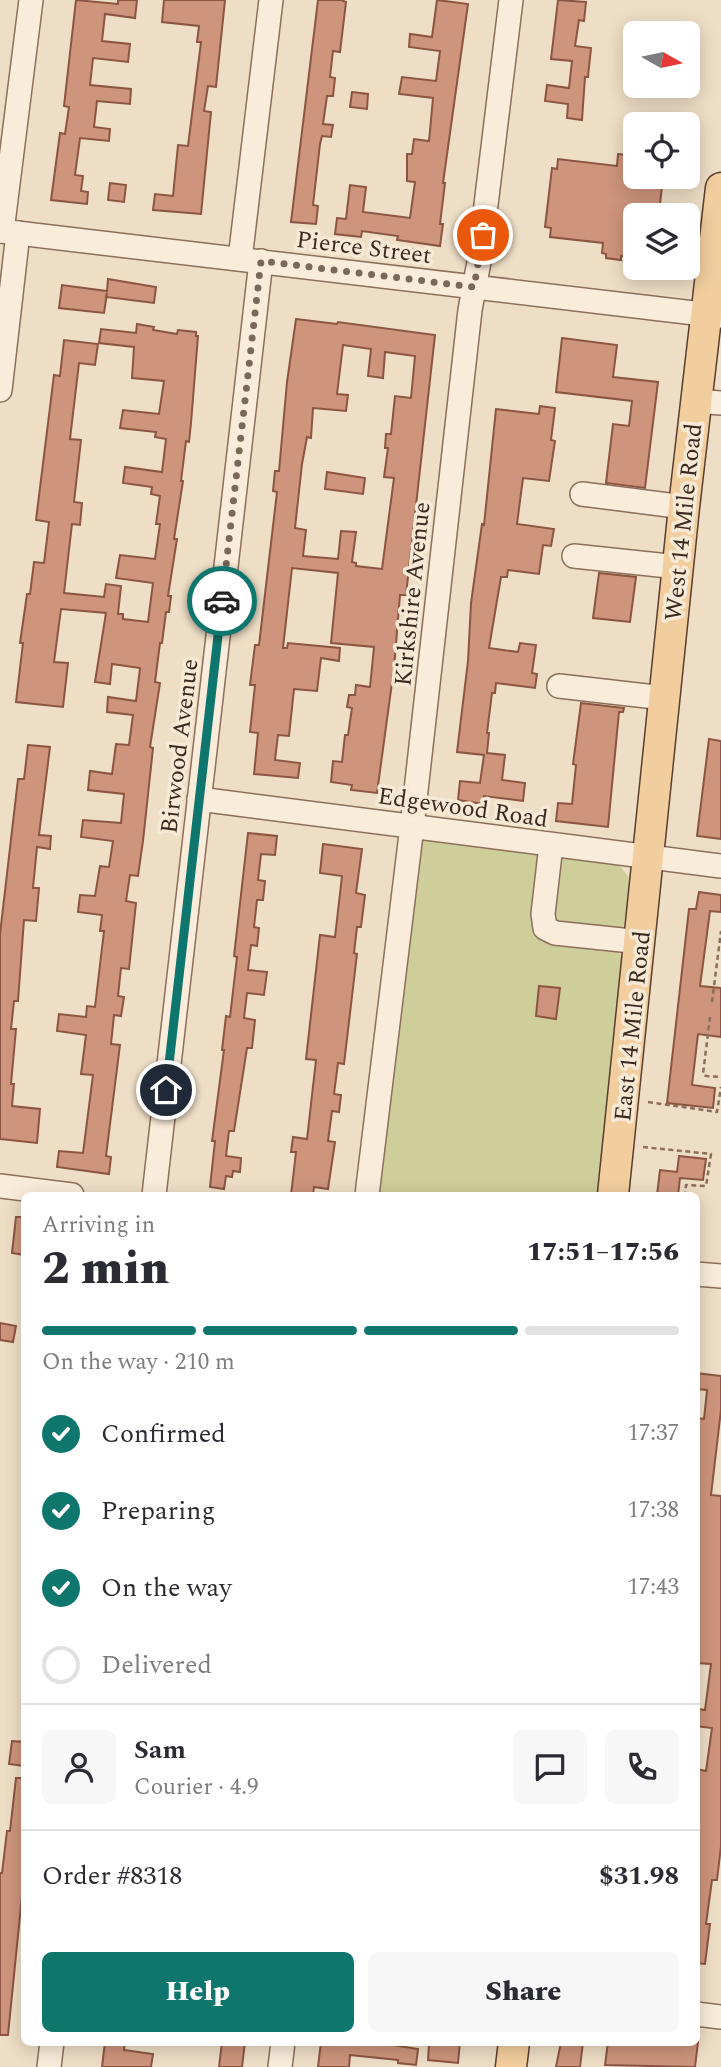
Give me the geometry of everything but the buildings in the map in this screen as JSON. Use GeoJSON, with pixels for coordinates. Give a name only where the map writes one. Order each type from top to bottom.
{"type":"FeatureCollection","features":[{"type":"Feature","properties":{"kind":"main road","name":"West 14 Mile Road"},"geometry":{"type":"LineString","coordinates":[[649,857],[684,507],[708,402],[721,188]]}},
{"type":"Feature","properties":{"kind":"main road","name":"East 14 Mile Road"},"geometry":{"type":"LineString","coordinates":[[614,1192],[649,857]]}},
{"type":"Feature","properties":{"kind":"main road"},"geometry":{"type":"LineString","coordinates":[[511,2067],[514,2046]]}},
{"type":"Feature","properties":{"kind":"street"},"geometry":{"type":"LineString","coordinates":[[0,390],[7,232],[31,0]]}},
{"type":"Feature","properties":{"kind":"street","name":"Birwood Avenue"},"geometry":{"type":"LineString","coordinates":[[154,1192],[199,799],[251,260],[271,0]]}},
{"type":"Feature","properties":{"kind":"street","name":"Kirkshire Avenue"},"geometry":{"type":"LineString","coordinates":[[367,1192],[474,287],[480,262],[511,0]]}},
{"type":"Feature","properties":{"kind":"street","name":"Pierce Street"},"geometry":{"type":"LineString","coordinates":[[7,232],[714,315]]}},
{"type":"Feature","properties":{"kind":"street"},"geometry":{"type":"LineString","coordinates":[[582,494],[684,507]]}},
{"type":"Feature","properties":{"kind":"street"},"geometry":{"type":"LineString","coordinates":[[574,556],[678,567]]}},
{"type":"Feature","properties":{"kind":"street"},"geometry":{"type":"LineString","coordinates":[[559,687],[664,698]]}},
{"type":"Feature","properties":{"kind":"street","name":"Edgewood Road"},"geometry":{"type":"LineString","coordinates":[[199,799],[721,866]]}},
{"type":"Feature","properties":{"kind":"street"},"geometry":{"type":"LineString","coordinates":[[551,845],[543,915],[545,928],[555,933],[641,942]]}},
{"type":"Feature","properties":{"kind":"street"},"geometry":{"type":"LineString","coordinates":[[0,1186],[48,1192]]}},
{"type":"Feature","properties":{"kind":"street"},"geometry":{"type":"LineString","coordinates":[[700,1273],[721,1276]]}},
{"type":"Feature","properties":{"kind":"street"},"geometry":{"type":"LineString","coordinates":[[700,2014],[721,2017]]}},
{"type":"Feature","properties":{"kind":"street"},"geometry":{"type":"LineString","coordinates":[[49,2067],[52,2046]]}},
{"type":"Feature","properties":{"kind":"street"},"geometry":{"type":"LineString","coordinates":[[280,2067],[283,2046]]}},
{"type":"Feature","properties":{"kind":"path"},"geometry":{"type":"LineString","coordinates":[[712,1002],[721,931]]}},
{"type":"Feature","properties":{"kind":"path"},"geometry":{"type":"LineString","coordinates":[[710,1017],[703,1074],[721,1077]]}},
{"type":"Feature","properties":{"kind":"path"},"geometry":{"type":"LineString","coordinates":[[648,1102],[717,1112],[721,1087]]}},
{"type":"Feature","properties":{"kind":"path"},"geometry":{"type":"LineString","coordinates":[[643,1147],[710,1154],[706,1186],[686,1185],[685,1192]]}},
{"type":"Feature","properties":{"kind":"green space"},"geometry":{"type":"Polygon","coordinates":[[[430,839],[544,855],[537,915],[612,944],[623,958],[599,1192],[376,1192],[417,843],[430,839]]]}},
{"type":"Feature","properties":{"kind":"green space"},"geometry":{"type":"Polygon","coordinates":[[[559,856],[619,865],[631,880],[623,929],[617,932],[550,921],[559,856]]]}},
{"type":"Feature","properties":{"kind":"way so far"},"geometry":{"type":"LineString","coordinates":[[222,601],[261,261],[474,287],[483,235]]}},
{"type":"Feature","properties":{"kind":"route"},"geometry":{"type":"LineString","coordinates":[[166,1090],[222,601]]}}]}
